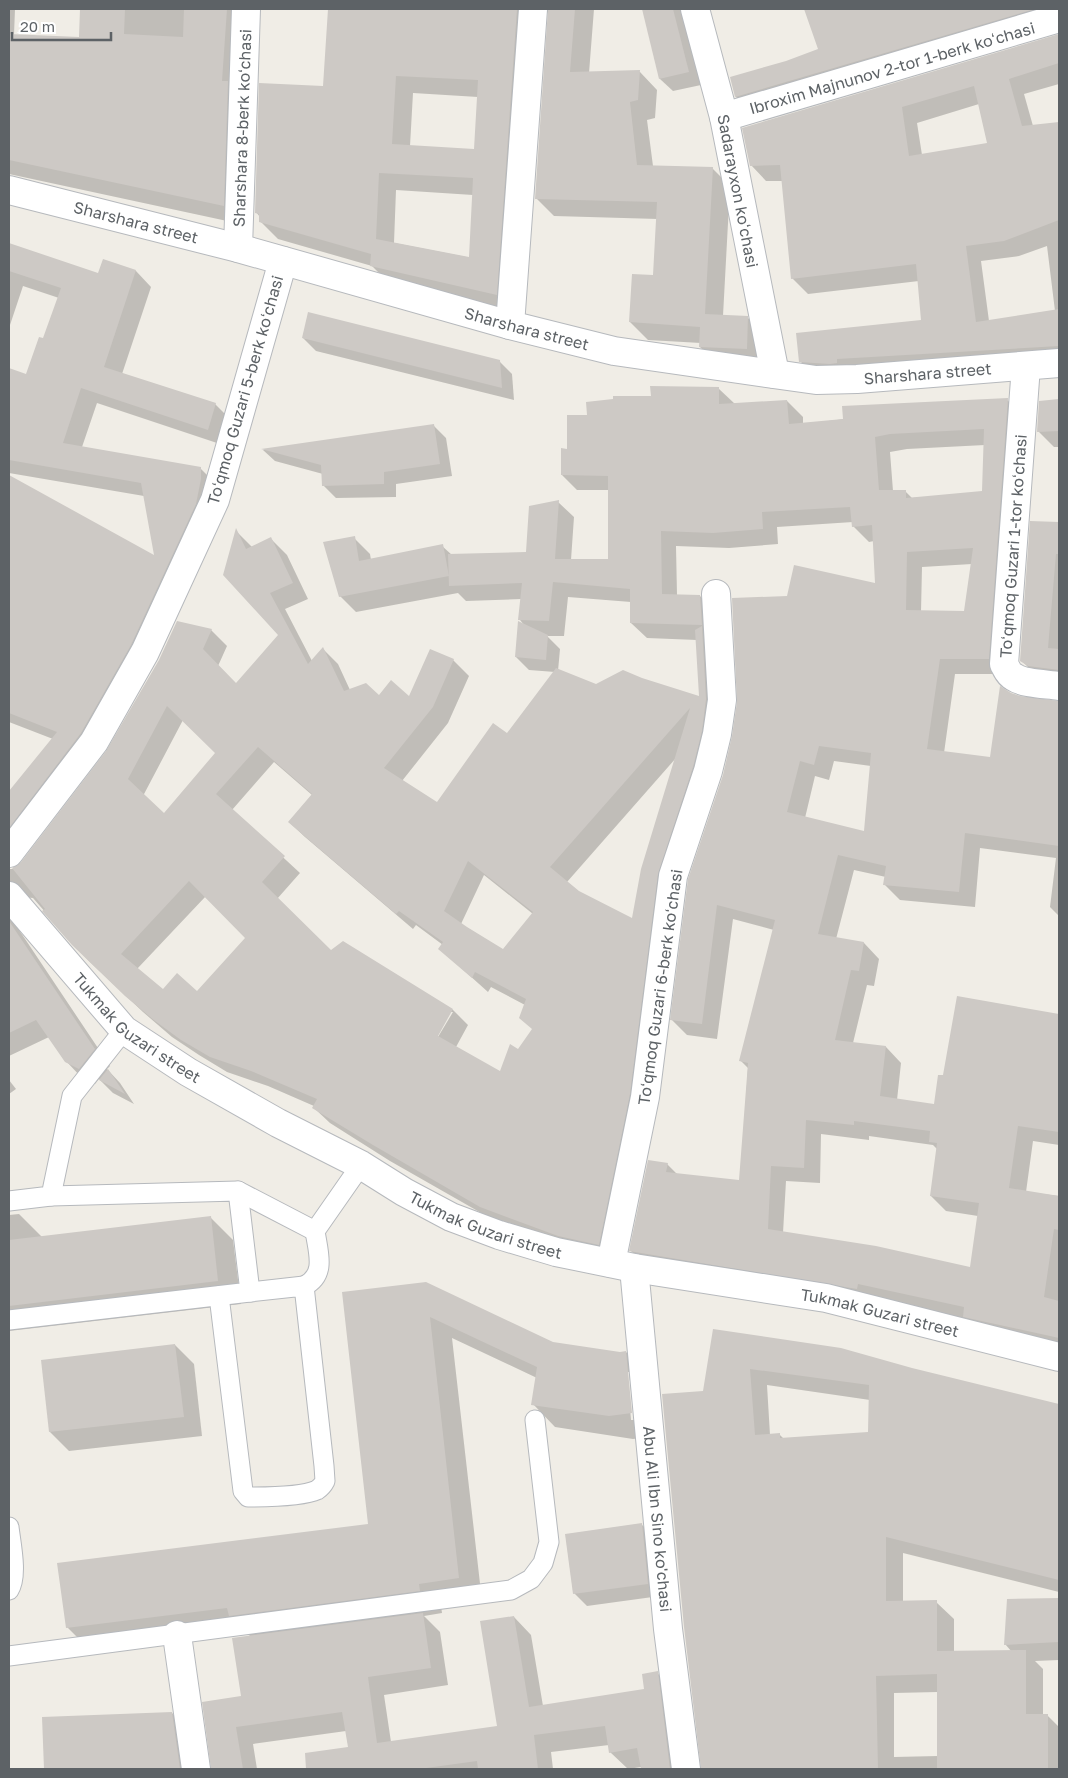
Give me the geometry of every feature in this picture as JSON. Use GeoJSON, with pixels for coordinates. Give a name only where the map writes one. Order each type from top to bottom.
{"type":"FeatureCollection","features":[{"type":"Feature","properties":{"kind":"street","name":"Sharshara 8-berk koʻchasi"},"geometry":{"type":"LineString","coordinates":[[238,248],[246,9]]}},
{"type":"Feature","properties":{"kind":"street"},"geometry":{"type":"LineString","coordinates":[[510,325],[533,9]]}},
{"type":"Feature","properties":{"kind":"street","name":"Sadarayxon koʻchasi"},"geometry":{"type":"LineString","coordinates":[[695,9],[724,117],[775,374]]}},
{"type":"Feature","properties":{"kind":"street","name":"Ibroxim Majnunov 2-tor 1-berk koʻchasi"},"geometry":{"type":"LineString","coordinates":[[724,117],[1059,18]]}},
{"type":"Feature","properties":{"kind":"street","name":"Sharshara street"},"geometry":{"type":"LineString","coordinates":[[9,190],[238,248],[510,325],[614,351],[816,380],[857,379],[1059,363]]}},
{"type":"Feature","properties":{"kind":"street","name":"Toʻqmoq Guzari 5-berk koʻchasi"},"geometry":{"type":"LineString","coordinates":[[9,853],[94,742],[145,652],[215,500],[283,261]]}},
{"type":"Feature","properties":{"kind":"street","name":"Toʻqmoq Guzari 1-tor koʻchasi"},"geometry":{"type":"LineString","coordinates":[[1026,366],[1004,664],[1013,677],[1034,683],[1059,686]]}},
{"type":"Feature","properties":{"kind":"street","name":"Toʻqmoq Guzari 6-berk koʻchasi"},"geometry":{"type":"LineString","coordinates":[[623,1265],[672,876],[708,771],[717,734],[722,700],[716,594]]}},
{"type":"Feature","properties":{"kind":"street","name":"Tukmak Guzari street"},"geometry":{"type":"LineString","coordinates":[[9,896],[124,1030],[205,1081],[278,1123],[361,1165],[404,1192],[452,1217],[499,1235],[556,1252],[623,1265],[826,1298],[1059,1357]]}},
{"type":"Feature","properties":{"kind":"street","name":"Abu Ali Ibn Sino ko'chasi"},"geometry":{"type":"LineString","coordinates":[[623,1265],[686,1769]]}},
{"type":"Feature","properties":{"kind":"street"},"geometry":{"type":"LineString","coordinates":[[177,1635],[196,1769]]}},
{"type":"Feature","properties":{"kind":"lane"},"geometry":{"type":"LineString","coordinates":[[51,1196],[72,1096],[124,1030]]}},
{"type":"Feature","properties":{"kind":"lane"},"geometry":{"type":"LineString","coordinates":[[9,1320],[304,1286],[312,1283],[317,1276],[319,1264],[315,1231],[361,1165]]}},
{"type":"Feature","properties":{"kind":"lane"},"geometry":{"type":"LineString","coordinates":[[9,1201],[51,1196],[238,1191],[315,1231]]}},
{"type":"Feature","properties":{"kind":"lane"},"geometry":{"type":"LineString","coordinates":[[238,1191],[250,1292]]}},
{"type":"Feature","properties":{"kind":"lane"},"geometry":{"type":"LineString","coordinates":[[219,1296],[243,1491],[248,1497],[306,1493],[319,1489],[325,1481],[304,1286]]}},
{"type":"Feature","properties":{"kind":"lane"},"geometry":{"type":"LineString","coordinates":[[9,1656],[511,1590],[531,1578],[543,1563],[549,1542],[535,1420]]}},
{"type":"Feature","properties":{"kind":"lane"},"geometry":{"type":"LineString","coordinates":[[9,1527],[13,1585],[9,1590]]}},
{"type":"Feature","properties":{"kind":"building"},"geometry":{"type":"Polygon","coordinates":[[[80,9],[125,9],[124,34],[183,37],[184,9],[227,9],[222,81],[228,81],[224,206],[9,160],[9,34],[79,37],[80,9]]]}},
{"type":"Feature","properties":{"kind":"building"},"geometry":{"type":"Polygon","coordinates":[[[328,9],[517,9],[497,295],[370,266],[371,254],[259,222],[259,214],[255,213],[259,83],[323,86],[328,9]],[[396,76],[392,144],[474,149],[478,80],[396,76]],[[379,173],[376,239],[469,257],[473,178],[379,173]]]}},
{"type":"Feature","properties":{"kind":"building"},"geometry":{"type":"Polygon","coordinates":[[[548,9],[575,9],[570,72],[640,70],[638,100],[630,102],[637,165],[713,167],[705,314],[748,316],[747,349],[699,347],[700,327],[629,322],[632,274],[653,275],[657,202],[535,199],[548,9]]]}},
{"type":"Feature","properties":{"kind":"building"},"geometry":{"type":"Polygon","coordinates":[[[642,9],[673,9],[689,72],[659,79],[642,9]]]}},
{"type":"Feature","properties":{"kind":"building"},"geometry":{"type":"Polygon","coordinates":[[[804,9],[1035,9],[735,97],[730,77],[786,61],[818,49],[804,9]]]}},
{"type":"Feature","properties":{"kind":"building"},"geometry":{"type":"Polygon","coordinates":[[[1059,34],[1059,63],[1009,79],[1022,126],[1059,122],[1059,220],[1004,241],[966,246],[976,322],[1059,309],[1059,346],[837,359],[837,363],[830,364],[799,362],[796,333],[921,320],[916,264],[791,279],[780,165],[750,166],[742,128],[1059,34]],[[974,86],[902,107],[909,156],[987,143],[974,86]]]}},
{"type":"Feature","properties":{"kind":"building"},"geometry":{"type":"Polygon","coordinates":[[[9,243],[98,273],[103,259],[136,270],[104,367],[216,403],[208,430],[81,388],[63,443],[201,467],[201,479],[196,504],[131,645],[81,733],[9,828],[9,791],[57,732],[9,713],[9,475],[154,555],[141,483],[9,460],[9,368],[26,374],[39,337],[43,338],[61,288],[9,271],[9,243]]]}},
{"type":"Feature","properties":{"kind":"building"},"geometry":{"type":"Polygon","coordinates":[[[308,312],[500,360],[502,388],[302,338],[308,312]]]}},
{"type":"Feature","properties":{"kind":"building"},"geometry":{"type":"Polygon","coordinates":[[[650,386],[719,387],[719,404],[787,400],[789,424],[843,419],[842,406],[1008,398],[989,659],[940,659],[927,749],[990,757],[1000,686],[1020,696],[1059,701],[1059,846],[965,833],[959,892],[883,885],[886,866],[838,855],[818,934],[864,942],[859,971],[851,970],[835,1040],[886,1046],[880,1096],[934,1104],[938,1075],[943,1075],[957,996],[1059,1014],[1059,1132],[1018,1126],[1009,1188],[1059,1196],[1059,1230],[1054,1229],[1044,1297],[1059,1301],[1059,1338],[963,1317],[964,1307],[858,1284],[857,1289],[629,1251],[648,1160],[668,1163],[666,1172],[739,1180],[748,1063],[739,1061],[775,920],[717,905],[702,1024],[670,1020],[688,879],[723,775],[737,702],[732,598],[787,596],[794,565],[875,583],[872,525],[852,527],[850,507],[762,512],[763,529],[713,533],[661,531],[662,594],[700,595],[702,625],[630,623],[630,589],[553,582],[549,621],[518,620],[522,583],[449,586],[448,554],[526,552],[529,506],[559,500],[555,559],[608,559],[608,476],[561,475],[561,448],[567,449],[567,415],[587,415],[586,402],[613,399],[613,396],[651,396],[650,386]],[[984,429],[890,434],[875,437],[879,490],[906,490],[906,498],[982,491],[984,429]],[[973,548],[907,552],[906,610],[964,611],[973,548]],[[819,746],[814,765],[800,761],[787,812],[864,831],[871,753],[819,746]],[[806,1120],[804,1168],[771,1166],[768,1229],[876,1246],[970,1267],[979,1203],[930,1196],[937,1143],[929,1142],[930,1131],[854,1121],[854,1125],[806,1120]]]}},
{"type":"Feature","properties":{"kind":"building"},"geometry":{"type":"Polygon","coordinates":[[[1059,399],[1059,431],[1037,432],[1039,401],[1059,399]]]}},
{"type":"Feature","properties":{"kind":"building"},"geometry":{"type":"Polygon","coordinates":[[[434,424],[440,464],[384,472],[384,484],[322,486],[321,465],[261,449],[434,424]]]}},
{"type":"Feature","properties":{"kind":"building"},"geometry":{"type":"Polygon","coordinates":[[[1030,521],[1059,522],[1059,554],[1056,554],[1048,648],[1059,649],[1059,670],[1028,666],[1020,661],[1030,521]]]}},
{"type":"Feature","properties":{"kind":"building"},"geometry":{"type":"Polygon","coordinates":[[[236,528],[246,549],[271,537],[293,583],[270,593],[308,664],[323,647],[344,691],[366,683],[379,695],[391,680],[409,696],[430,649],[454,659],[433,707],[384,768],[437,802],[493,723],[507,733],[556,668],[596,684],[623,670],[699,696],[695,630],[702,626],[706,699],[702,731],[693,767],[658,874],[630,1094],[599,1245],[558,1236],[480,1207],[312,1108],[317,1099],[251,1071],[210,1057],[181,1040],[125,996],[72,945],[42,911],[45,909],[12,868],[21,862],[106,751],[159,660],[177,621],[212,629],[203,649],[236,683],[278,635],[223,575],[236,528]],[[167,706],[128,779],[164,813],[215,753],[167,706]],[[690,708],[550,867],[579,891],[632,918],[641,869],[690,708]],[[258,747],[216,794],[285,856],[262,882],[331,950],[343,941],[453,1009],[438,1036],[500,1071],[510,1044],[518,1049],[532,1029],[519,1018],[526,999],[475,972],[472,978],[438,949],[443,942],[399,911],[396,914],[288,822],[312,794],[258,747]],[[468,861],[444,911],[503,949],[533,912],[468,861]],[[189,881],[121,954],[163,989],[177,973],[197,991],[245,938],[189,881]]]}},
{"type":"Feature","properties":{"kind":"building"},"geometry":{"type":"Polygon","coordinates":[[[355,536],[359,561],[443,544],[449,576],[339,597],[323,542],[355,536]]]}},
{"type":"Feature","properties":{"kind":"building"},"geometry":{"type":"Polygon","coordinates":[[[518,621],[548,635],[546,660],[515,657],[518,621]]]}},
{"type":"Feature","properties":{"kind":"building"},"geometry":{"type":"Polygon","coordinates":[[[9,921],[95,1049],[79,1069],[65,1062],[36,1020],[9,1033],[9,921]]]}},
{"type":"Feature","properties":{"kind":"building"},"geometry":{"type":"Polygon","coordinates":[[[108,1069],[125,1094],[99,1080],[108,1069]]]}},
{"type":"Feature","properties":{"kind":"building"},"geometry":{"type":"Polygon","coordinates":[[[211,1216],[218,1281],[9,1306],[9,1240],[211,1216]]]}},
{"type":"Feature","properties":{"kind":"building"},"geometry":{"type":"Polygon","coordinates":[[[426,1282],[553,1342],[620,1352],[626,1351],[632,1413],[609,1416],[531,1405],[537,1367],[430,1317],[459,1578],[419,1584],[420,1591],[229,1616],[227,1608],[66,1628],[57,1563],[368,1524],[342,1292],[426,1282]]]}},
{"type":"Feature","properties":{"kind":"building"},"geometry":{"type":"Polygon","coordinates":[[[713,1329],[841,1348],[912,1368],[1059,1404],[1059,1580],[886,1537],[886,1601],[937,1600],[937,1651],[1026,1650],[1026,1714],[1048,1714],[1048,1769],[937,1769],[937,1674],[876,1676],[878,1769],[701,1769],[684,1627],[662,1394],[703,1391],[713,1329]],[[750,1369],[755,1435],[780,1433],[780,1438],[868,1432],[869,1385],[750,1369]]]}},
{"type":"Feature","properties":{"kind":"building"},"geometry":{"type":"Polygon","coordinates":[[[175,1344],[184,1417],[49,1432],[41,1360],[175,1344]]]}},
{"type":"Feature","properties":{"kind":"building"},"geometry":{"type":"Polygon","coordinates":[[[642,1523],[648,1584],[573,1594],[565,1534],[642,1523]]]}},
{"type":"Feature","properties":{"kind":"building"},"geometry":{"type":"Polygon","coordinates":[[[1059,1598],[1059,1642],[1004,1645],[1007,1599],[1059,1598]]]}},
{"type":"Feature","properties":{"kind":"building"},"geometry":{"type":"Polygon","coordinates":[[[423,1613],[431,1668],[368,1677],[377,1743],[497,1726],[480,1621],[514,1616],[529,1707],[644,1689],[642,1674],[658,1671],[670,1769],[641,1769],[637,1748],[609,1753],[605,1726],[534,1735],[538,1769],[478,1769],[477,1761],[419,1769],[306,1769],[305,1753],[348,1747],[342,1712],[236,1727],[243,1769],[211,1769],[202,1702],[241,1696],[232,1638],[423,1613]]]}},
{"type":"Feature","properties":{"kind":"building"},"geometry":{"type":"Polygon","coordinates":[[[172,1712],[180,1769],[44,1769],[42,1717],[172,1712]]]}}]}
